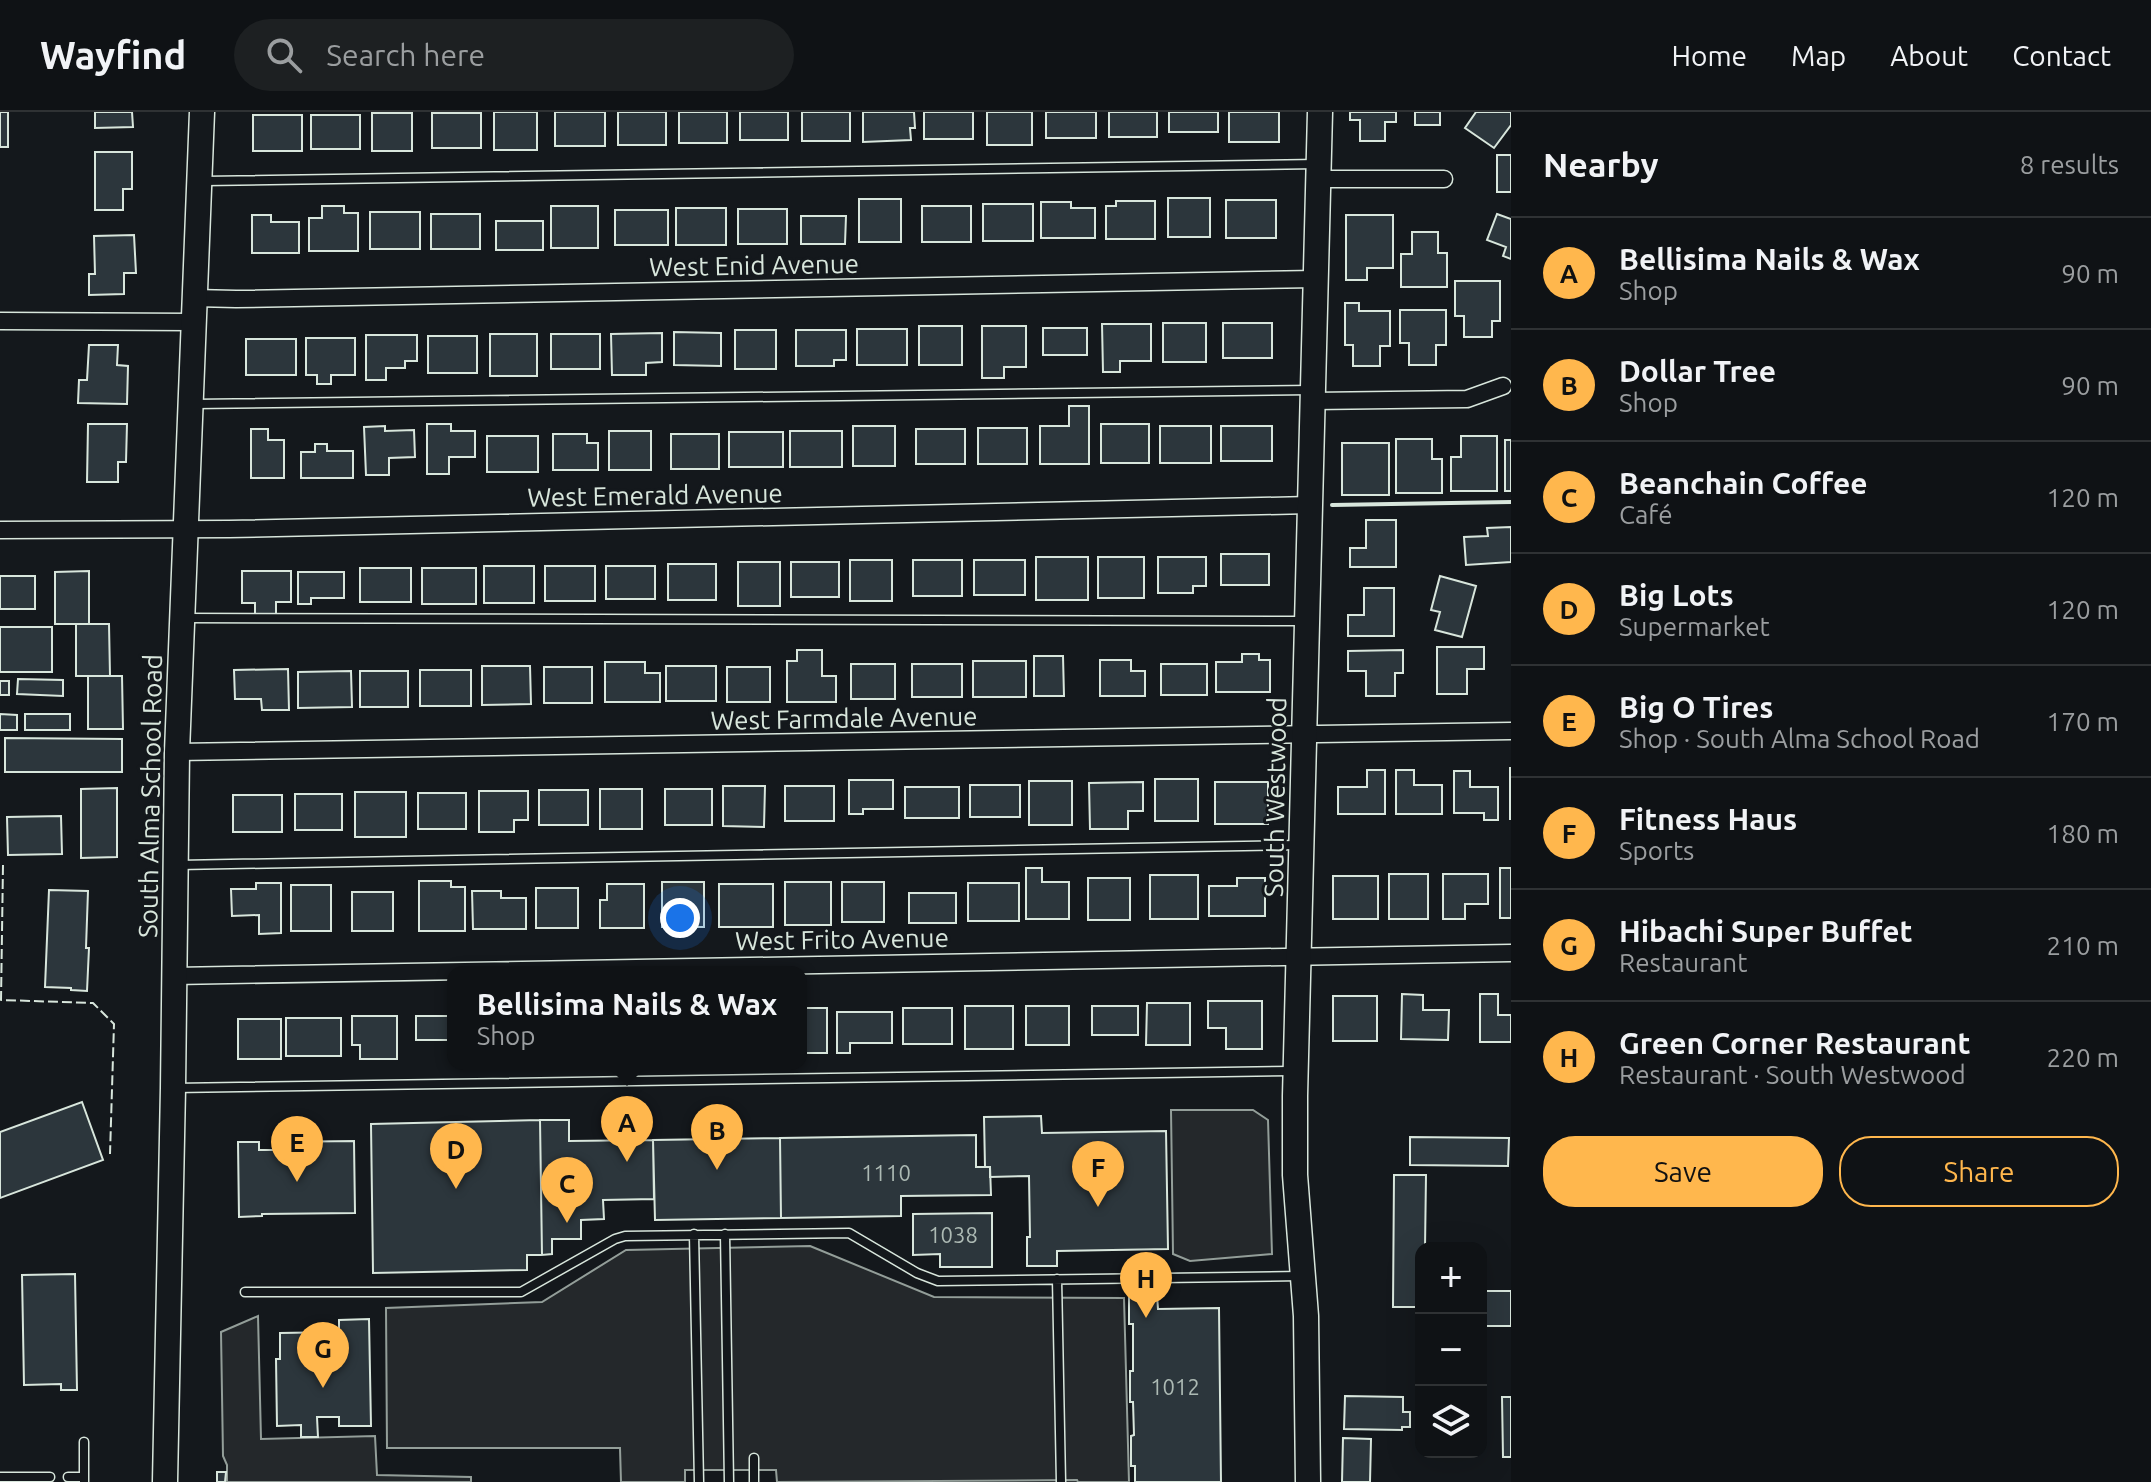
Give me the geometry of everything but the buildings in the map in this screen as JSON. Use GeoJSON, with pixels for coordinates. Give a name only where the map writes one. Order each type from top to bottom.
{"type":"FeatureCollection","features":[{"type":"Feature","properties":{"kind":"main road","name":"South Alma School Road"},"geometry":{"type":"LineString","coordinates":[[165,1482],[177,752],[202,112]]}},
{"type":"Feature","properties":{"kind":"main road","name":"South Westwood"},"geometry":{"type":"LineString","coordinates":[[1308,1482],[1306,1332],[1295,1175],[1295,1071],[1320,112]]}},
{"type":"Feature","properties":{"kind":"street"},"geometry":{"type":"LineString","coordinates":[[1318,172],[1444,179]]}},
{"type":"Feature","properties":{"kind":"street","name":"West Enid Avenue"},"geometry":{"type":"LineString","coordinates":[[0,321],[193,310],[251,298],[1316,279]]}},
{"type":"Feature","properties":{"kind":"street"},"geometry":{"type":"LineString","coordinates":[[1313,396],[1467,399],[1503,386]]}},
{"type":"Feature","properties":{"kind":"street","name":"West Emerald Avenue"},"geometry":{"type":"LineString","coordinates":[[0,530],[186,529],[1310,505]]}},
{"type":"Feature","properties":{"kind":"street","name":"West Farmdale Avenue"},"geometry":{"type":"LineString","coordinates":[[177,752],[1511,731]]}},
{"type":"Feature","properties":{"kind":"street","name":"West Frito Avenue"},"geometry":{"type":"LineString","coordinates":[[736,966],[1511,953]]}},
{"type":"Feature","properties":{"kind":"street","name":"West Frito Avenue"},"geometry":{"type":"LineString","coordinates":[[174,976],[447,971]]}},
{"type":"Feature","properties":{"kind":"lane"},"geometry":{"type":"LineString","coordinates":[[199,181],[1318,172]]}},
{"type":"Feature","properties":{"kind":"lane"},"geometry":{"type":"LineString","coordinates":[[190,404],[1313,396]]}},
{"type":"Feature","properties":{"kind":"lane"},"geometry":{"type":"LineString","coordinates":[[182,618],[1307,621]]}},
{"type":"Feature","properties":{"kind":"lane"},"geometry":{"type":"LineString","coordinates":[[175,865],[1302,845]]}},
{"type":"Feature","properties":{"kind":"lane"},"geometry":{"type":"LineString","coordinates":[[173,1088],[1295,1071]]}},
{"type":"Feature","properties":{"kind":"lane"},"geometry":{"type":"LineString","coordinates":[[245,1292],[521,1292],[620,1238],[694,1234],[849,1233],[917,1273],[938,1281],[1303,1276]]}},
{"type":"Feature","properties":{"kind":"lane"},"geometry":{"type":"LineString","coordinates":[[694,1234],[699,1482]]}},
{"type":"Feature","properties":{"kind":"lane"},"geometry":{"type":"LineString","coordinates":[[725,1234],[729,1482]]}},
{"type":"Feature","properties":{"kind":"lane"},"geometry":{"type":"LineString","coordinates":[[1057,1279],[1061,1482]]}},
{"type":"Feature","properties":{"kind":"lane"},"geometry":{"type":"LineString","coordinates":[[68,1477],[84,1480],[84,1442]]}},
{"type":"Feature","properties":{"kind":"lane"},"geometry":{"type":"LineString","coordinates":[[754,1458],[754,1482]]}},
{"type":"Feature","properties":{"kind":"lane"},"geometry":{"type":"LineString","coordinates":[[0,1477],[50,1477]]}},
{"type":"Feature","properties":{"kind":"shaded area"},"geometry":{"type":"Polygon","coordinates":[[[1171,1110],[1253,1110],[1268,1120],[1272,1254],[1190,1261],[1173,1254],[1171,1110]]]}},
{"type":"Feature","properties":{"kind":"shaded area"},"geometry":{"type":"Polygon","coordinates":[[[810,1246],[934,1297],[1124,1298],[1129,1482],[777,1482],[776,1470],[685,1470],[685,1482],[621,1482],[620,1448],[387,1448],[386,1308],[542,1302],[626,1250],[810,1246]]]}},
{"type":"Feature","properties":{"kind":"shaded area"},"geometry":{"type":"Polygon","coordinates":[[[258,1316],[261,1439],[375,1436],[377,1475],[471,1477],[471,1482],[227,1482],[227,1465],[223,1456],[221,1332],[258,1316]]]}},
{"type":"Feature","properties":{"kind":"fence"},"geometry":{"type":"LineString","coordinates":[[3,865],[1,1000],[93,1003],[114,1024],[110,1154]]}},
{"type":"Feature","properties":{"kind":"wall"},"geometry":{"type":"LineString","coordinates":[[1332,505],[1511,502]]}},
{"type":"Feature","properties":{"kind":"place","name":"Bellisima Nails & Wax"},"geometry":{"type":"Point","coordinates":[627,1162]}},
{"type":"Feature","properties":{"kind":"place","name":"Dollar Tree"},"geometry":{"type":"Point","coordinates":[717,1170]}},
{"type":"Feature","properties":{"kind":"place","name":"Big O Tires"},"geometry":{"type":"Point","coordinates":[297,1182]}},
{"type":"Feature","properties":{"kind":"place","name":"Big Lots"},"geometry":{"type":"Point","coordinates":[456,1189]}},
{"type":"Feature","properties":{"kind":"place","name":"Fitness Haus"},"geometry":{"type":"Point","coordinates":[1098,1207]}},
{"type":"Feature","properties":{"kind":"place","name":"Beanchain Coffee"},"geometry":{"type":"Point","coordinates":[567,1223]}},
{"type":"Feature","properties":{"kind":"place","name":"Green Corner Restaurant"},"geometry":{"type":"Point","coordinates":[1146,1318]}},
{"type":"Feature","properties":{"kind":"place","name":"Hibachi Super Buffet"},"geometry":{"type":"Point","coordinates":[323,1388]}}]}
